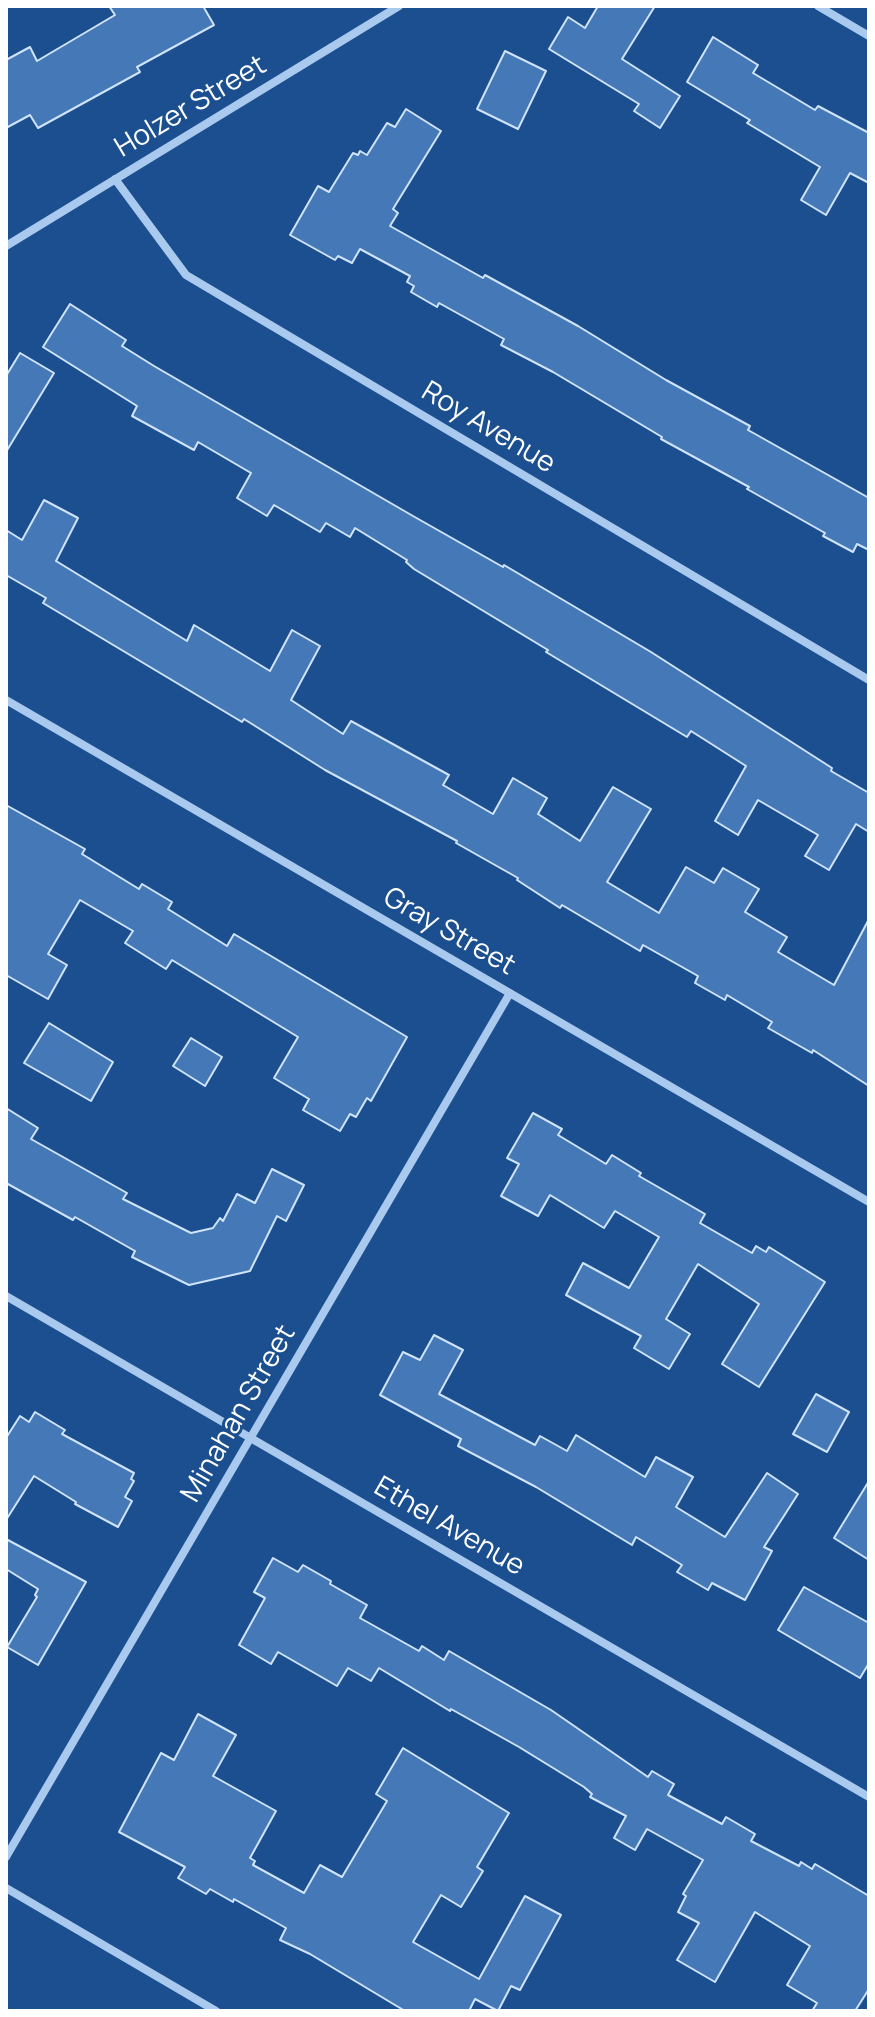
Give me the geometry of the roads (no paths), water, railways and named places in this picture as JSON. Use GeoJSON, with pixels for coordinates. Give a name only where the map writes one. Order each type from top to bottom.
{"type":"FeatureCollection","features":[{"type":"Feature","properties":{"kind":"street","name":"Holzer Street"},"geometry":{"type":"LineString","coordinates":[[6,246],[399,6]]}},
{"type":"Feature","properties":{"kind":"street"},"geometry":{"type":"LineString","coordinates":[[818,6],[869,36]]}},
{"type":"Feature","properties":{"kind":"street","name":"Roy Avenue"},"geometry":{"type":"LineString","coordinates":[[115,179],[186,275],[869,680]]}},
{"type":"Feature","properties":{"kind":"street","name":"Gray Street"},"geometry":{"type":"LineString","coordinates":[[6,700],[869,1202]]}},
{"type":"Feature","properties":{"kind":"street","name":"Minahan Street"},"geometry":{"type":"LineString","coordinates":[[6,1857],[510,993]]}},
{"type":"Feature","properties":{"kind":"street","name":"Ethel Avenue"},"geometry":{"type":"LineString","coordinates":[[6,1296],[869,1797]]}},
{"type":"Feature","properties":{"kind":"street"},"geometry":{"type":"LineString","coordinates":[[6,1888],[216,2011]]}}]}
